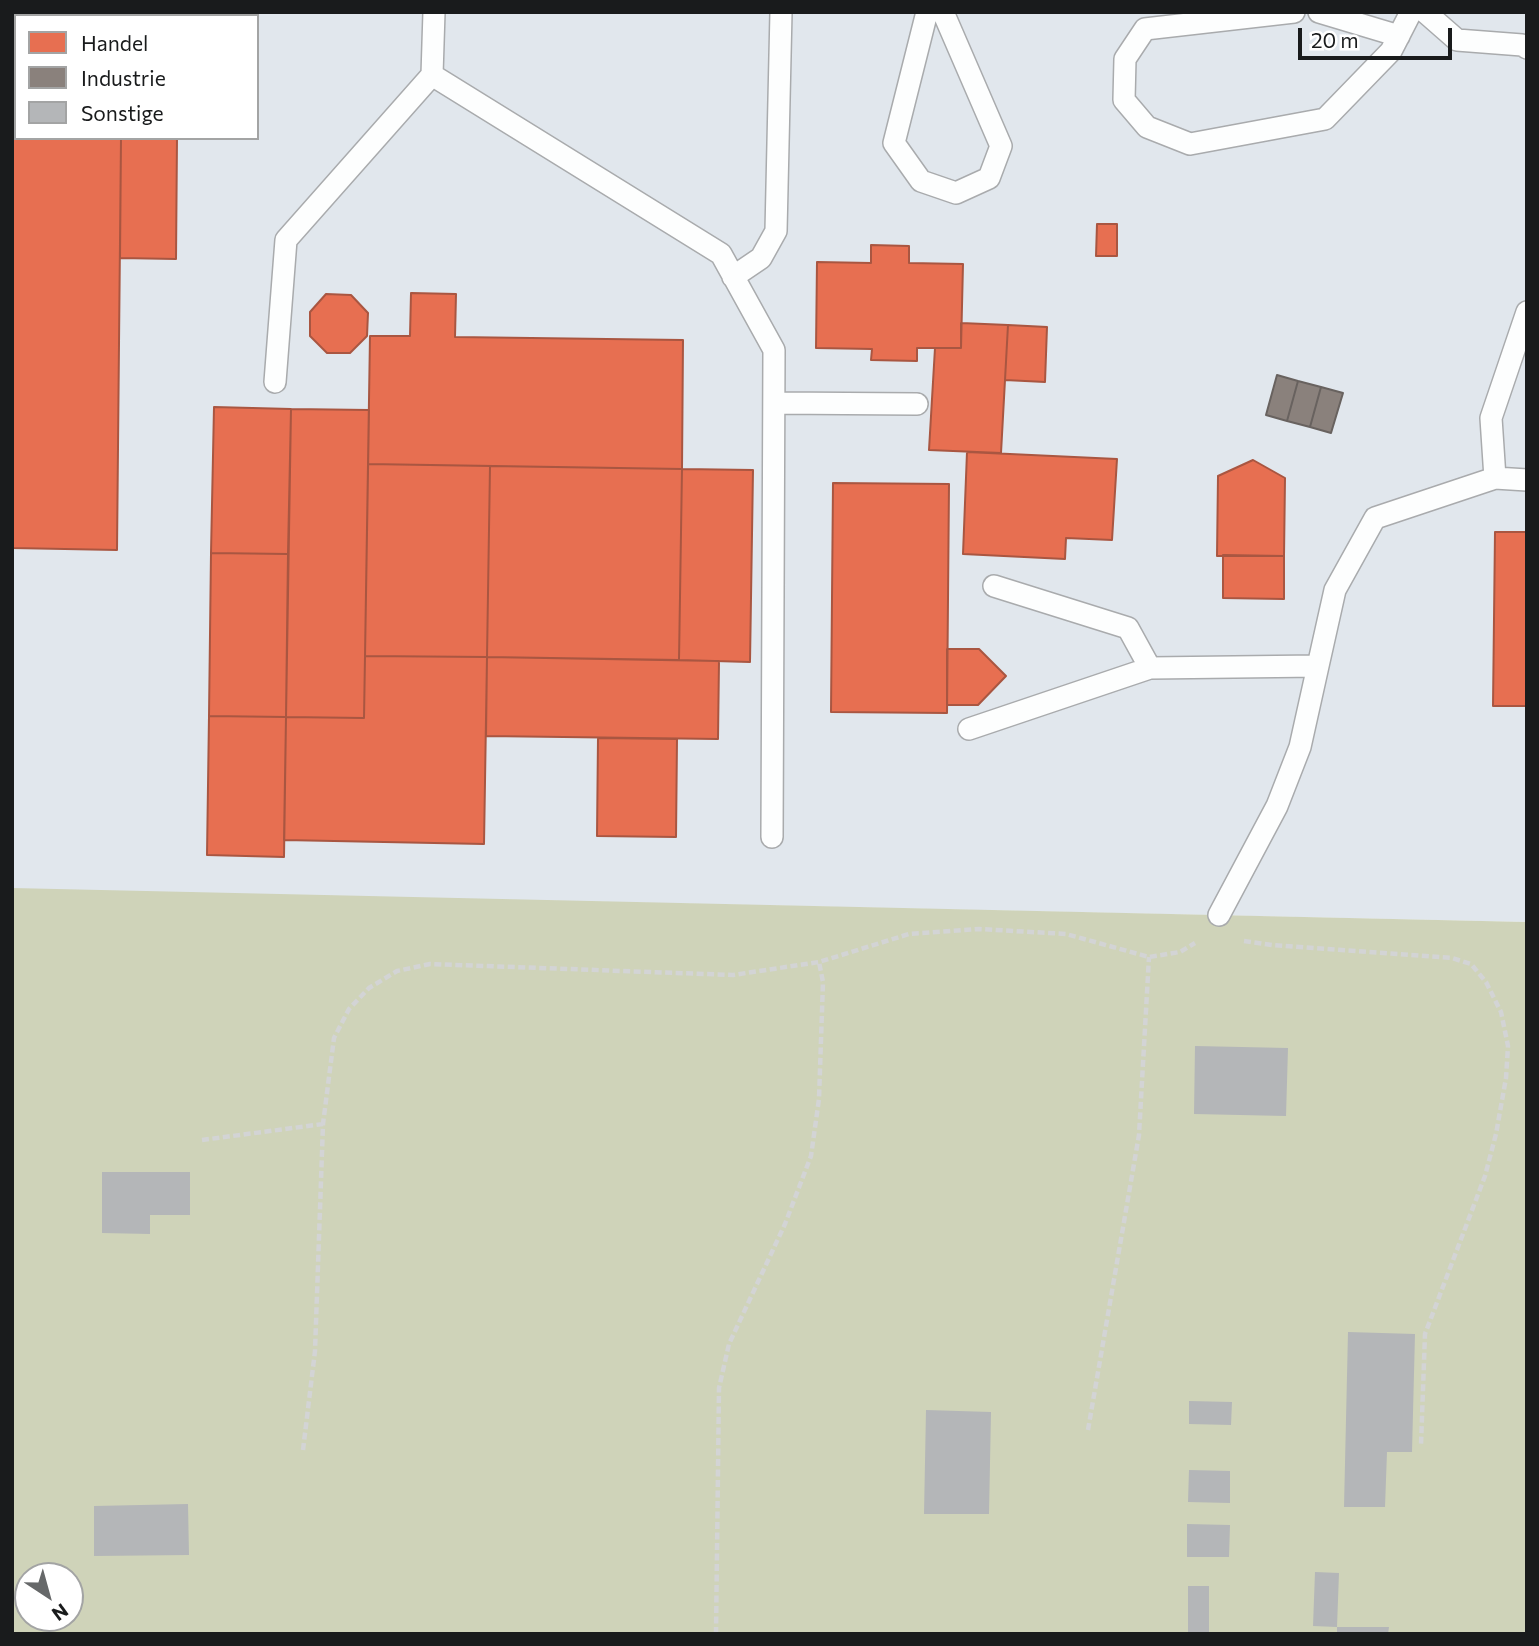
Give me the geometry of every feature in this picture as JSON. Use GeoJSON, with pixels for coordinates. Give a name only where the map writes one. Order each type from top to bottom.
{"type":"FeatureCollection","features":[{"type":"Feature","properties":{"kind":"lane"},"geometry":{"type":"LineString","coordinates":[[275,382],[286,240],[432,75],[434,12]]}},
{"type":"Feature","properties":{"kind":"lane"},"geometry":{"type":"LineString","coordinates":[[733,277],[761,258],[776,232],[780,12]]}},
{"type":"Feature","properties":{"kind":"lane"},"geometry":{"type":"LineString","coordinates":[[927,12],[894,143],[921,181],[956,193],[989,178],[1001,146],[943,12]]}},
{"type":"Feature","properties":{"kind":"lane"},"geometry":{"type":"LineString","coordinates":[[1294,12],[1145,29],[1125,59],[1124,100],[1147,127],[1191,144],[1325,119],[1391,51],[1411,12]]}},
{"type":"Feature","properties":{"kind":"lane"},"geometry":{"type":"LineString","coordinates":[[1319,12],[1399,36]]}},
{"type":"Feature","properties":{"kind":"lane"},"geometry":{"type":"LineString","coordinates":[[1426,12],[1457,40],[1522,45],[1527,48]]}},
{"type":"Feature","properties":{"kind":"lane"},"geometry":{"type":"LineString","coordinates":[[432,75],[720,254],[774,351],[772,837]]}},
{"type":"Feature","properties":{"kind":"lane"},"geometry":{"type":"LineString","coordinates":[[1495,478],[1491,418],[1527,312]]}},
{"type":"Feature","properties":{"kind":"lane"},"geometry":{"type":"LineString","coordinates":[[774,403],[917,404]]}},
{"type":"Feature","properties":{"kind":"lane"},"geometry":{"type":"LineString","coordinates":[[1219,915],[1278,806],[1300,747],[1335,590],[1375,518],[1495,478],[1527,480]]}},
{"type":"Feature","properties":{"kind":"lane"},"geometry":{"type":"LineString","coordinates":[[994,586],[1128,628],[1150,667]]}},
{"type":"Feature","properties":{"kind":"lane"},"geometry":{"type":"LineString","coordinates":[[969,729],[1150,667],[1318,666]]}},
{"type":"Feature","properties":{"kind":"path"},"geometry":{"type":"LineString","coordinates":[[303,1450],[315,1351],[323,1124],[334,1038],[349,1009],[369,988],[397,971],[430,964],[733,975],[819,962],[909,934],[979,929],[1066,934],[1149,957],[1180,952],[1208,935],[1219,915]]}},
{"type":"Feature","properties":{"kind":"path"},"geometry":{"type":"LineString","coordinates":[[1208,935],[1272,945],[1452,958],[1471,964],[1486,982],[1501,1012],[1507,1046],[1506,1078],[1485,1176],[1425,1334],[1422,1446]]}},
{"type":"Feature","properties":{"kind":"path"},"geometry":{"type":"LineString","coordinates":[[1088,1430],[1139,1135],[1149,957]]}},
{"type":"Feature","properties":{"kind":"path"},"geometry":{"type":"LineString","coordinates":[[716,1634],[719,1388],[729,1344],[785,1224],[810,1156],[819,1099],[823,982],[819,962]]}},
{"type":"Feature","properties":{"kind":"path"},"geometry":{"type":"LineString","coordinates":[[202,1140],[323,1124]]}},
{"type":"Feature","properties":{"kind":"shaded area"},"geometry":{"type":"Polygon","coordinates":[[[12,12],[1527,12],[1527,922],[12,889],[12,12]]]}},
{"type":"Feature","properties":{"kind":"green space"},"geometry":{"type":"Polygon","coordinates":[[[12,888],[1527,922],[1527,1634],[12,1634],[12,888]]]}},
{"type":"Feature","properties":{"kind":"building: Handel"},"geometry":{"type":"Polygon","coordinates":[[[91,12],[179,12],[179,14],[91,12]]]}},
{"type":"Feature","properties":{"kind":"building: Handel"},"geometry":{"type":"Polygon","coordinates":[[[14,86],[14,140],[121,140],[117,550],[12,548],[14,86]]]}},
{"type":"Feature","properties":{"kind":"building: Handel"},"geometry":{"type":"Polygon","coordinates":[[[121,140],[177,140],[176,259],[120,258],[121,140]]]}},
{"type":"Feature","properties":{"kind":"building: Handel"},"geometry":{"type":"Polygon","coordinates":[[[1097,224],[1117,224],[1117,256],[1096,256],[1097,224]]]}},
{"type":"Feature","properties":{"kind":"building: Handel"},"geometry":{"type":"Polygon","coordinates":[[[871,245],[909,246],[909,263],[963,264],[961,348],[917,348],[917,361],[871,360],[872,349],[816,348],[817,262],[871,263],[871,245]]]}},
{"type":"Feature","properties":{"kind":"building: Handel"},"geometry":{"type":"Polygon","coordinates":[[[411,293],[456,294],[455,337],[683,340],[682,469],[368,464],[370,336],[410,336],[411,293]]]}},
{"type":"Feature","properties":{"kind":"building: Handel"},"geometry":{"type":"Polygon","coordinates":[[[326,294],[351,295],[368,313],[367,336],[350,353],[327,353],[310,336],[310,312],[326,294]]]}},
{"type":"Feature","properties":{"kind":"building: Handel"},"geometry":{"type":"Polygon","coordinates":[[[961,323],[1008,325],[1001,453],[929,450],[935,348],[961,348],[961,323]]]}},
{"type":"Feature","properties":{"kind":"building: Handel"},"geometry":{"type":"Polygon","coordinates":[[[1008,325],[1047,327],[1045,382],[1005,380],[1008,325]]]}},
{"type":"Feature","properties":{"kind":"building: Handel"},"geometry":{"type":"Polygon","coordinates":[[[214,407],[291,409],[288,554],[211,553],[214,407]]]}},
{"type":"Feature","properties":{"kind":"building: Handel"},"geometry":{"type":"Polygon","coordinates":[[[291,409],[369,410],[364,718],[286,717],[291,409]]]}},
{"type":"Feature","properties":{"kind":"building: Handel"},"geometry":{"type":"Polygon","coordinates":[[[967,452],[1117,459],[1112,540],[1066,538],[1065,559],[963,554],[967,452]]]}},
{"type":"Feature","properties":{"kind":"building: Handel"},"geometry":{"type":"Polygon","coordinates":[[[1253,460],[1285,478],[1284,556],[1217,556],[1218,476],[1253,460]]]}},
{"type":"Feature","properties":{"kind":"building: Handel"},"geometry":{"type":"Polygon","coordinates":[[[368,464],[490,466],[487,657],[365,656],[368,464]]]}},
{"type":"Feature","properties":{"kind":"building: Handel"},"geometry":{"type":"Polygon","coordinates":[[[490,466],[682,469],[679,660],[487,657],[490,466]]]}},
{"type":"Feature","properties":{"kind":"building: Handel"},"geometry":{"type":"Polygon","coordinates":[[[682,469],[753,470],[750,662],[679,660],[682,469]]]}},
{"type":"Feature","properties":{"kind":"building: Handel"},"geometry":{"type":"Polygon","coordinates":[[[833,483],[949,484],[947,713],[831,712],[833,483]]]}},
{"type":"Feature","properties":{"kind":"building: Handel"},"geometry":{"type":"Polygon","coordinates":[[[1495,532],[1527,532],[1527,706],[1493,706],[1495,532]]]}},
{"type":"Feature","properties":{"kind":"building: Handel"},"geometry":{"type":"Polygon","coordinates":[[[211,553],[288,554],[286,717],[209,716],[211,553]]]}},
{"type":"Feature","properties":{"kind":"building: Handel"},"geometry":{"type":"Polygon","coordinates":[[[1223,555],[1284,556],[1284,599],[1223,598],[1223,555]]]}},
{"type":"Feature","properties":{"kind":"building: Handel"},"geometry":{"type":"Polygon","coordinates":[[[947,649],[979,649],[1006,676],[978,705],[947,705],[947,649]]]}},
{"type":"Feature","properties":{"kind":"building: Handel"},"geometry":{"type":"Polygon","coordinates":[[[365,656],[487,657],[484,844],[284,840],[286,717],[364,718],[365,656]]]}},
{"type":"Feature","properties":{"kind":"building: Handel"},"geometry":{"type":"Polygon","coordinates":[[[487,657],[719,661],[718,739],[486,736],[487,657]]]}},
{"type":"Feature","properties":{"kind":"building: Handel"},"geometry":{"type":"Polygon","coordinates":[[[209,716],[286,717],[284,857],[207,855],[209,716]]]}},
{"type":"Feature","properties":{"kind":"building: Handel"},"geometry":{"type":"Polygon","coordinates":[[[598,738],[677,739],[676,837],[597,836],[598,738]]]}},
{"type":"Feature","properties":{"kind":"building: Industrie"},"geometry":{"type":"Polygon","coordinates":[[[1277,375],[1298,381],[1287,421],[1266,415],[1277,375]]]}},
{"type":"Feature","properties":{"kind":"building: Industrie"},"geometry":{"type":"Polygon","coordinates":[[[1298,381],[1321,387],[1310,427],[1287,421],[1298,381]]]}},
{"type":"Feature","properties":{"kind":"building: Industrie"},"geometry":{"type":"Polygon","coordinates":[[[1321,387],[1343,393],[1331,433],[1310,427],[1321,387]]]}},
{"type":"Feature","properties":{"kind":"building: Sonstige"},"geometry":{"type":"Polygon","coordinates":[[[1195,1046],[1288,1048],[1286,1116],[1194,1114],[1195,1046]]]}},
{"type":"Feature","properties":{"kind":"building: Sonstige"},"geometry":{"type":"Polygon","coordinates":[[[102,1172],[190,1172],[190,1215],[150,1215],[150,1234],[102,1233],[102,1172]]]}},
{"type":"Feature","properties":{"kind":"building: Sonstige"},"geometry":{"type":"Polygon","coordinates":[[[1348,1332],[1415,1334],[1412,1452],[1387,1452],[1385,1507],[1344,1507],[1348,1332]]]}},
{"type":"Feature","properties":{"kind":"building: Sonstige"},"geometry":{"type":"Polygon","coordinates":[[[1189,1401],[1232,1402],[1231,1425],[1189,1424],[1189,1401]]]}},
{"type":"Feature","properties":{"kind":"building: Sonstige"},"geometry":{"type":"Polygon","coordinates":[[[926,1410],[991,1412],[989,1514],[924,1514],[926,1410]]]}},
{"type":"Feature","properties":{"kind":"building: Sonstige"},"geometry":{"type":"Polygon","coordinates":[[[1189,1470],[1230,1471],[1230,1503],[1188,1502],[1189,1470]]]}},
{"type":"Feature","properties":{"kind":"building: Sonstige"},"geometry":{"type":"Polygon","coordinates":[[[188,1504],[189,1555],[94,1556],[94,1506],[188,1504]]]}},
{"type":"Feature","properties":{"kind":"building: Sonstige"},"geometry":{"type":"Polygon","coordinates":[[[1187,1524],[1230,1525],[1229,1557],[1187,1557],[1187,1524]]]}},
{"type":"Feature","properties":{"kind":"building: Sonstige"},"geometry":{"type":"Polygon","coordinates":[[[1315,1572],[1339,1573],[1337,1627],[1313,1626],[1315,1572]]]}},
{"type":"Feature","properties":{"kind":"building: Sonstige"},"geometry":{"type":"Polygon","coordinates":[[[1188,1586],[1209,1586],[1209,1634],[1188,1634],[1188,1586]]]}},
{"type":"Feature","properties":{"kind":"building: Sonstige"},"geometry":{"type":"Polygon","coordinates":[[[1337,1627],[1389,1627],[1388,1634],[1337,1634],[1337,1627]]]}}]}
